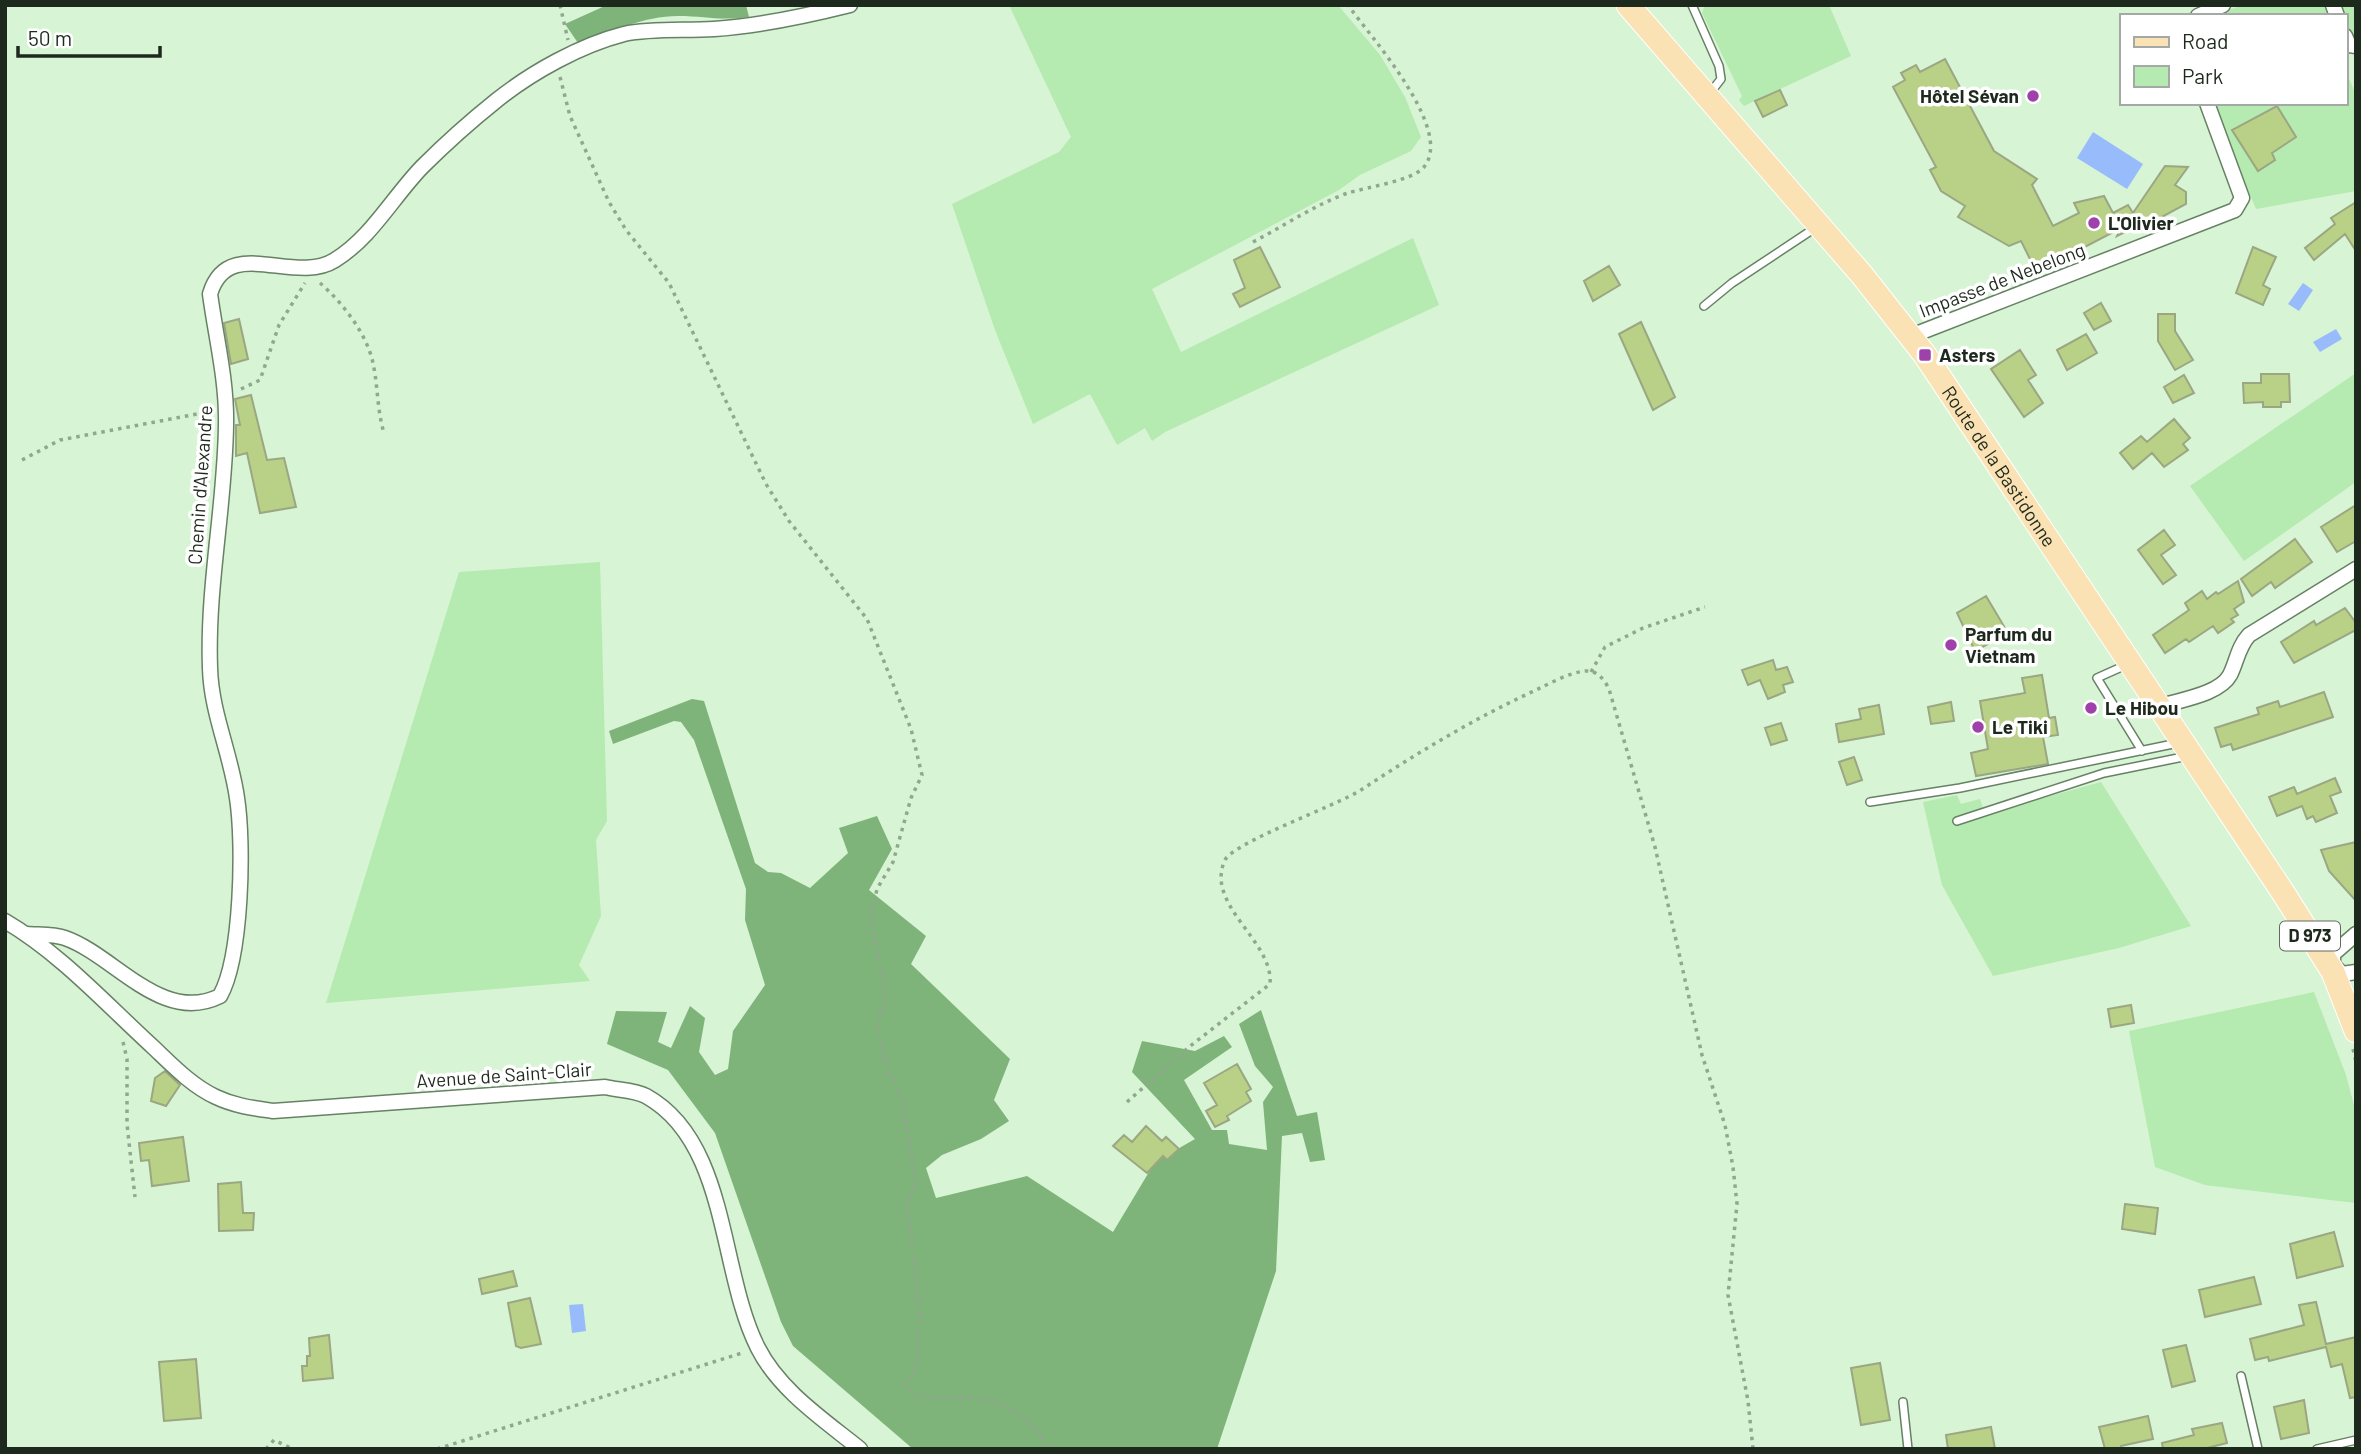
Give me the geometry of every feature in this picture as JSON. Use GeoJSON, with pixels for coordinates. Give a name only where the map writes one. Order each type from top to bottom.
{"type":"FeatureCollection","features":[{"type":"Feature","properties":{"kind":"main road","name":"Route de la Bastidonne"},"geometry":{"type":"LineString","coordinates":[[1628,5],[1818,225],[1911,337],[1954,395],[2210,785],[2284,894],[2339,967],[2356,1031]]}},
{"type":"Feature","properties":{"kind":"main road","name":"Route de la Bastidonne"},"geometry":{"type":"LineString","coordinates":[[2210,785],[2259,845],[2339,967],[2356,1006]]}},
{"type":"Feature","properties":{"kind":"street"},"geometry":{"type":"LineString","coordinates":[[312,272],[334,261],[358,242],[422,168],[499,99],[563,63],[625,34],[743,27],[850,5]]}},
{"type":"Feature","properties":{"kind":"street"},"geometry":{"type":"LineString","coordinates":[[2202,14],[2222,5]]}},
{"type":"Feature","properties":{"kind":"street","name":"Impasse de Nebelong"},"geometry":{"type":"LineString","coordinates":[[1911,337],[2235,210],[2242,198],[2208,105]]}},
{"type":"Feature","properties":{"kind":"street","name":"Chemin d'Alexandre"},"geometry":{"type":"LineString","coordinates":[[27,934],[65,937],[124,976],[189,1004],[220,996],[229,979],[236,935],[239,829],[237,797],[210,672],[209,607],[226,428],[226,396],[210,294],[215,278],[228,268],[244,262],[312,272]]}},
{"type":"Feature","properties":{"kind":"street"},"geometry":{"type":"LineString","coordinates":[[2158,707],[2219,686],[2229,677],[2241,643],[2249,635],[2356,569]]}},
{"type":"Feature","properties":{"kind":"street","name":"Avenue de Saint-Clair"},"geometry":{"type":"LineString","coordinates":[[5,921],[27,934],[68,966],[184,1076],[214,1097],[240,1107],[273,1111],[605,1087],[644,1095],[670,1113],[689,1136],[704,1169],[757,1348],[794,1395],[860,1449]]}},
{"type":"Feature","properties":{"kind":"street"},"geometry":{"type":"LineString","coordinates":[[2339,967],[2356,934]]}},
{"type":"Feature","properties":{"kind":"lane"},"geometry":{"type":"LineString","coordinates":[[1692,5],[1719,66],[1721,79],[1706,97]]}},
{"type":"Feature","properties":{"kind":"lane"},"geometry":{"type":"LineString","coordinates":[[1704,306],[1732,283],[1818,225]]}},
{"type":"Feature","properties":{"kind":"lane"},"geometry":{"type":"LineString","coordinates":[[2129,663],[2097,678],[2142,751]]}},
{"type":"Feature","properties":{"kind":"lane"},"geometry":{"type":"LineString","coordinates":[[1870,802],[1960,788],[2142,751],[2187,749]]}},
{"type":"Feature","properties":{"kind":"lane"},"geometry":{"type":"LineString","coordinates":[[1957,821],[2187,749]]}},
{"type":"Feature","properties":{"kind":"lane"},"geometry":{"type":"LineString","coordinates":[[2241,1376],[2258,1449]]}},
{"type":"Feature","properties":{"kind":"lane"},"geometry":{"type":"LineString","coordinates":[[1903,1402],[1908,1449]]}},
{"type":"Feature","properties":{"kind":"lane"},"geometry":{"type":"LineString","coordinates":[[2317,1449],[2356,1440]]}},
{"type":"Feature","properties":{"kind":"path"},"geometry":{"type":"LineString","coordinates":[[560,5],[569,45],[560,85],[570,116],[609,202],[626,230],[669,283],[771,493],[805,543],[867,619],[911,729],[922,775],[911,799],[893,862],[877,889],[871,916],[886,999],[877,1024],[888,1069],[902,1098],[916,1180],[907,1206],[920,1313],[916,1369],[904,1384],[912,1393],[929,1398],[960,1397],[1001,1404],[1026,1416],[1048,1449]]}},
{"type":"Feature","properties":{"kind":"path"},"geometry":{"type":"LineString","coordinates":[[1253,242],[1346,194],[1413,175],[1423,168],[1429,157],[1423,120],[1413,95],[1378,41],[1348,5]]}},
{"type":"Feature","properties":{"kind":"path"},"geometry":{"type":"LineString","coordinates":[[22,460],[60,440],[197,415],[226,396],[260,380],[279,325],[312,272],[337,299],[357,328],[373,360],[384,433]]}},
{"type":"Feature","properties":{"kind":"path"},"geometry":{"type":"LineString","coordinates":[[1591,672],[1605,647],[1643,628],[1705,607]]}},
{"type":"Feature","properties":{"kind":"path"},"geometry":{"type":"LineString","coordinates":[[1127,1102],[1189,1046],[1258,996],[1269,984],[1271,972],[1266,960],[1228,900],[1223,883],[1223,867],[1227,856],[1264,834],[1346,799],[1500,706],[1563,678],[1591,672],[1604,680],[1609,689],[1639,790],[1673,916],[1702,1055],[1725,1125],[1737,1204],[1728,1295],[1748,1401],[1753,1449]]}},
{"type":"Feature","properties":{"kind":"path"},"geometry":{"type":"LineString","coordinates":[[119,1031],[127,1059],[127,1124],[135,1197]]}},
{"type":"Feature","properties":{"kind":"path"},"geometry":{"type":"LineString","coordinates":[[437,1449],[757,1348]]}},
{"type":"Feature","properties":{"kind":"path"},"geometry":{"type":"LineString","coordinates":[[266,1449],[274,1440],[293,1449]]}},
{"type":"Feature","properties":{"kind":"green space"},"geometry":{"type":"Polygon","coordinates":[[[607,5],[746,5],[749,17],[665,17],[627,25],[578,43],[565,24],[607,5]]]}},
{"type":"Feature","properties":{"kind":"green space"},"geometry":{"type":"Polygon","coordinates":[[[1009,5],[1338,5],[1380,55],[1405,97],[1421,137],[1411,151],[1360,175],[1339,190],[1152,289],[1181,352],[1413,238],[1439,305],[1165,432],[1152,441],[1145,428],[1117,445],[1090,394],[1033,424],[995,330],[952,204],[1059,152],[1071,137],[1009,5]]]}},
{"type":"Feature","properties":{"kind":"green space"},"geometry":{"type":"Polygon","coordinates":[[[1705,5],[1829,5],[1851,56],[1744,106],[1739,100],[1742,96],[1702,13],[1705,5]]]}},
{"type":"Feature","properties":{"kind":"green space"},"geometry":{"type":"Polygon","coordinates":[[[2242,5],[2327,5],[2330,14],[2219,14],[2242,5]]]}},
{"type":"Feature","properties":{"kind":"green space"},"geometry":{"type":"Polygon","coordinates":[[[2338,5],[2356,5],[2356,40],[2349,33],[2347,14],[2341,14],[2338,5]]]}},
{"type":"Feature","properties":{"kind":"green space"},"geometry":{"type":"Polygon","coordinates":[[[2347,74],[2356,95],[2356,191],[2256,209],[2213,105],[2347,105],[2347,74]]]}},
{"type":"Feature","properties":{"kind":"green space"},"geometry":{"type":"Polygon","coordinates":[[[2356,373],[2356,482],[2244,561],[2190,486],[2356,373]]]}},
{"type":"Feature","properties":{"kind":"green space"},"geometry":{"type":"Polygon","coordinates":[[[600,562],[607,821],[596,840],[601,916],[579,965],[590,981],[326,1003],[459,572],[600,562]]]}},
{"type":"Feature","properties":{"kind":"green space"},"geometry":{"type":"Polygon","coordinates":[[[692,699],[704,701],[755,863],[768,872],[781,873],[810,888],[848,853],[839,828],[877,816],[892,849],[869,890],[926,936],[911,964],[1010,1059],[994,1100],[1009,1121],[981,1139],[942,1155],[926,1168],[936,1198],[1027,1176],[1113,1232],[1155,1162],[1195,1139],[1132,1072],[1142,1041],[1195,1051],[1224,1036],[1232,1047],[1184,1080],[1212,1130],[1227,1130],[1229,1144],[1267,1150],[1263,1102],[1273,1087],[1255,1066],[1239,1024],[1261,1010],[1297,1116],[1317,1112],[1325,1160],[1310,1162],[1302,1133],[1282,1136],[1276,1271],[1217,1449],[913,1449],[793,1346],[781,1322],[715,1133],[668,1070],[607,1044],[616,1011],[667,1012],[658,1042],[671,1048],[690,1006],[705,1018],[699,1052],[715,1075],[728,1069],[733,1031],[765,985],[745,920],[746,889],[694,740],[681,722],[674,721],[613,744],[609,731],[692,699]]]}},
{"type":"Feature","properties":{"kind":"green space"},"geometry":{"type":"Polygon","coordinates":[[[2101,782],[2191,926],[2119,948],[1993,976],[1942,885],[1923,802],[1957,795],[1961,804],[1980,799],[1985,814],[2101,782]]]}},
{"type":"Feature","properties":{"kind":"green space"},"geometry":{"type":"Polygon","coordinates":[[[2314,992],[2346,1075],[2356,1113],[2356,1203],[2205,1185],[2155,1167],[2129,1031],[2314,992]]]}},
{"type":"Feature","properties":{"kind":"water"},"geometry":{"type":"Polygon","coordinates":[[[2093,132],[2143,164],[2127,189],[2077,158],[2093,132]]]}},
{"type":"Feature","properties":{"kind":"water"},"geometry":{"type":"Polygon","coordinates":[[[2303,283],[2313,290],[2299,311],[2288,304],[2303,283]]]}},
{"type":"Feature","properties":{"kind":"water"},"geometry":{"type":"Polygon","coordinates":[[[2336,329],[2342,339],[2320,352],[2313,342],[2336,329]]]}},
{"type":"Feature","properties":{"kind":"water"},"geometry":{"type":"Polygon","coordinates":[[[583,1304],[586,1331],[572,1333],[569,1305],[583,1304]]]}},
{"type":"Feature","properties":{"kind":"building"},"geometry":{"type":"Polygon","coordinates":[[[1945,59],[1994,151],[2037,179],[2032,185],[2053,226],[2079,213],[2074,203],[2104,196],[2113,213],[2128,205],[2133,213],[2165,166],[2188,167],[2175,185],[2186,192],[2186,204],[2147,225],[2145,222],[2117,236],[2121,228],[2035,269],[2021,241],[2009,246],[1958,217],[1965,206],[1941,191],[1930,170],[1936,167],[1893,87],[1905,80],[1901,73],[1916,65],[1920,72],[1945,59]]]}},
{"type":"Feature","properties":{"kind":"building"},"geometry":{"type":"Polygon","coordinates":[[[1780,90],[1787,105],[1763,117],[1755,101],[1780,90]]]}},
{"type":"Feature","properties":{"kind":"building"},"geometry":{"type":"Polygon","coordinates":[[[2277,106],[2296,137],[2272,153],[2275,160],[2258,171],[2232,130],[2277,106]]]}},
{"type":"Feature","properties":{"kind":"building"},"geometry":{"type":"Polygon","coordinates":[[[2356,202],[2356,251],[2345,234],[2314,260],[2305,248],[2335,224],[2331,218],[2356,202]]]}},
{"type":"Feature","properties":{"kind":"building"},"geometry":{"type":"Polygon","coordinates":[[[1260,247],[1280,287],[1240,307],[1233,294],[1245,288],[1234,260],[1260,247]]]}},
{"type":"Feature","properties":{"kind":"building"},"geometry":{"type":"Polygon","coordinates":[[[2253,247],[2276,257],[2263,285],[2270,289],[2263,305],[2236,293],[2253,247]]]}},
{"type":"Feature","properties":{"kind":"building"},"geometry":{"type":"Polygon","coordinates":[[[1609,266],[1620,285],[1593,301],[1584,281],[1609,266]]]}},
{"type":"Feature","properties":{"kind":"building"},"geometry":{"type":"Polygon","coordinates":[[[2101,303],[2111,321],[2094,330],[2084,313],[2101,303]]]}},
{"type":"Feature","properties":{"kind":"building"},"geometry":{"type":"Polygon","coordinates":[[[2158,314],[2175,314],[2175,331],[2193,360],[2175,370],[2158,341],[2158,314]]]}},
{"type":"Feature","properties":{"kind":"building"},"geometry":{"type":"Polygon","coordinates":[[[239,319],[248,359],[231,364],[224,323],[239,319]]]}},
{"type":"Feature","properties":{"kind":"building"},"geometry":{"type":"Polygon","coordinates":[[[1641,322],[1675,397],[1653,410],[1619,334],[1641,322]]]}},
{"type":"Feature","properties":{"kind":"building"},"geometry":{"type":"Polygon","coordinates":[[[2086,334],[2097,353],[2067,370],[2057,350],[2086,334]]]}},
{"type":"Feature","properties":{"kind":"building"},"geometry":{"type":"Polygon","coordinates":[[[2020,350],[2036,375],[2028,380],[2043,403],[2024,417],[1991,369],[2020,350]]]}},
{"type":"Feature","properties":{"kind":"building"},"geometry":{"type":"Polygon","coordinates":[[[2261,374],[2289,374],[2290,402],[2281,402],[2281,407],[2263,407],[2263,402],[2244,403],[2243,383],[2261,383],[2261,374]]]}},
{"type":"Feature","properties":{"kind":"building"},"geometry":{"type":"Polygon","coordinates":[[[2184,375],[2194,393],[2173,403],[2164,387],[2184,375]]]}},
{"type":"Feature","properties":{"kind":"building"},"geometry":{"type":"Polygon","coordinates":[[[251,395],[267,460],[284,458],[296,507],[260,513],[247,453],[236,456],[236,425],[240,425],[235,399],[251,395]]]}},
{"type":"Feature","properties":{"kind":"building"},"geometry":{"type":"Polygon","coordinates":[[[2174,419],[2190,438],[2183,444],[2188,450],[2164,467],[2152,453],[2133,469],[2120,453],[2141,436],[2147,442],[2174,419]]]}},
{"type":"Feature","properties":{"kind":"building"},"geometry":{"type":"Polygon","coordinates":[[[2356,505],[2356,541],[2337,552],[2321,527],[2356,505]]]}},
{"type":"Feature","properties":{"kind":"building"},"geometry":{"type":"Polygon","coordinates":[[[2164,530],[2175,545],[2161,555],[2176,575],[2163,584],[2138,550],[2164,530]]]}},
{"type":"Feature","properties":{"kind":"building"},"geometry":{"type":"Polygon","coordinates":[[[2295,539],[2312,562],[2275,588],[2271,582],[2252,596],[2241,579],[2295,539]]]}},
{"type":"Feature","properties":{"kind":"building"},"geometry":{"type":"Polygon","coordinates":[[[2238,581],[2244,602],[2234,609],[2238,615],[2231,619],[2234,622],[2218,633],[2213,626],[2189,642],[2186,639],[2165,653],[2153,635],[2189,610],[2185,603],[2202,591],[2207,599],[2238,581]]]}},
{"type":"Feature","properties":{"kind":"building"},"geometry":{"type":"Polygon","coordinates":[[[1986,596],[2008,633],[1975,651],[1957,613],[1986,596]]]}},
{"type":"Feature","properties":{"kind":"building"},"geometry":{"type":"Polygon","coordinates":[[[2345,608],[2356,623],[2356,630],[2294,663],[2281,642],[2314,621],[2316,625],[2345,608]]]}},
{"type":"Feature","properties":{"kind":"building"},"geometry":{"type":"Polygon","coordinates":[[[1773,660],[1776,670],[1787,667],[1793,682],[1783,685],[1785,692],[1768,699],[1760,680],[1748,685],[1742,670],[1773,660]]]}},
{"type":"Feature","properties":{"kind":"building"},"geometry":{"type":"Polygon","coordinates":[[[2042,675],[2049,718],[2055,717],[2058,735],[2043,737],[2048,764],[1976,776],[1971,753],[1988,749],[1980,701],[2025,693],[2022,678],[2042,675]]]}},
{"type":"Feature","properties":{"kind":"building"},"geometry":{"type":"Polygon","coordinates":[[[2324,692],[2333,717],[2233,750],[2231,744],[2221,747],[2215,728],[2259,714],[2257,708],[2278,701],[2280,707],[2324,692]]]}},
{"type":"Feature","properties":{"kind":"building"},"geometry":{"type":"Polygon","coordinates":[[[1951,702],[1954,721],[1931,724],[1928,707],[1951,702]]]}},
{"type":"Feature","properties":{"kind":"building"},"geometry":{"type":"Polygon","coordinates":[[[1879,705],[1884,734],[1839,742],[1836,724],[1861,719],[1859,709],[1879,705]]]}},
{"type":"Feature","properties":{"kind":"building"},"geometry":{"type":"Polygon","coordinates":[[[1781,723],[1787,740],[1771,745],[1765,728],[1781,723]]]}},
{"type":"Feature","properties":{"kind":"building"},"geometry":{"type":"Polygon","coordinates":[[[1854,757],[1862,780],[1847,785],[1839,762],[1854,757]]]}},
{"type":"Feature","properties":{"kind":"building"},"geometry":{"type":"Polygon","coordinates":[[[2335,778],[2341,792],[2330,796],[2337,813],[2316,822],[2313,816],[2307,819],[2302,806],[2277,816],[2269,797],[2294,787],[2297,794],[2335,778]]]}},
{"type":"Feature","properties":{"kind":"building"},"geometry":{"type":"Polygon","coordinates":[[[2356,842],[2356,901],[2329,871],[2321,850],[2356,842]]]}},
{"type":"Feature","properties":{"kind":"building"},"geometry":{"type":"Polygon","coordinates":[[[2131,1005],[2134,1023],[2111,1027],[2108,1009],[2131,1005]]]}},
{"type":"Feature","properties":{"kind":"building"},"geometry":{"type":"Polygon","coordinates":[[[1237,1064],[1251,1089],[1246,1092],[1251,1101],[1227,1116],[1229,1120],[1215,1127],[1206,1111],[1217,1105],[1204,1083],[1237,1064]]]}},
{"type":"Feature","properties":{"kind":"building"},"geometry":{"type":"Polygon","coordinates":[[[165,1071],[180,1085],[166,1106],[151,1101],[155,1078],[165,1071]]]}},
{"type":"Feature","properties":{"kind":"building"},"geometry":{"type":"Polygon","coordinates":[[[1146,1126],[1162,1141],[1166,1137],[1179,1149],[1167,1160],[1163,1156],[1147,1173],[1113,1146],[1124,1135],[1132,1142],[1146,1126]]]}},
{"type":"Feature","properties":{"kind":"building"},"geometry":{"type":"Polygon","coordinates":[[[183,1137],[189,1181],[152,1186],[149,1160],[141,1161],[139,1143],[183,1137]]]}},
{"type":"Feature","properties":{"kind":"building"},"geometry":{"type":"Polygon","coordinates":[[[241,1182],[243,1213],[254,1213],[253,1230],[219,1231],[218,1184],[241,1182]]]}},
{"type":"Feature","properties":{"kind":"building"},"geometry":{"type":"Polygon","coordinates":[[[2125,1204],[2158,1208],[2155,1234],[2122,1229],[2125,1204]]]}},
{"type":"Feature","properties":{"kind":"building"},"geometry":{"type":"Polygon","coordinates":[[[2334,1232],[2343,1266],[2297,1278],[2290,1244],[2334,1232]]]}},
{"type":"Feature","properties":{"kind":"building"},"geometry":{"type":"Polygon","coordinates":[[[513,1271],[517,1286],[482,1294],[479,1279],[513,1271]]]}},
{"type":"Feature","properties":{"kind":"building"},"geometry":{"type":"Polygon","coordinates":[[[2254,1277],[2261,1304],[2205,1317],[2199,1290],[2254,1277]]]}},
{"type":"Feature","properties":{"kind":"building"},"geometry":{"type":"Polygon","coordinates":[[[530,1298],[541,1344],[521,1348],[516,1346],[508,1303],[530,1298]]]}},
{"type":"Feature","properties":{"kind":"building"},"geometry":{"type":"Polygon","coordinates":[[[2316,1302],[2326,1344],[2356,1337],[2356,1397],[2350,1398],[2342,1364],[2331,1367],[2326,1347],[2269,1361],[2268,1357],[2255,1360],[2250,1339],[2304,1325],[2299,1305],[2316,1302]]]}},
{"type":"Feature","properties":{"kind":"building"},"geometry":{"type":"Polygon","coordinates":[[[329,1335],[333,1378],[303,1381],[302,1366],[307,1366],[307,1356],[310,1356],[309,1338],[329,1335]]]}},
{"type":"Feature","properties":{"kind":"building"},"geometry":{"type":"Polygon","coordinates":[[[2186,1345],[2195,1381],[2172,1387],[2163,1350],[2186,1345]]]}},
{"type":"Feature","properties":{"kind":"building"},"geometry":{"type":"Polygon","coordinates":[[[196,1359],[201,1418],[164,1421],[159,1362],[196,1359]]]}},
{"type":"Feature","properties":{"kind":"building"},"geometry":{"type":"Polygon","coordinates":[[[1880,1363],[1890,1420],[1861,1425],[1851,1368],[1880,1363]]]}},
{"type":"Feature","properties":{"kind":"building"},"geometry":{"type":"Polygon","coordinates":[[[2304,1400],[2309,1433],[2281,1439],[2274,1407],[2304,1400]]]}},
{"type":"Feature","properties":{"kind":"building"},"geometry":{"type":"Polygon","coordinates":[[[2148,1416],[2153,1439],[2121,1446],[2122,1449],[2105,1449],[2099,1427],[2148,1416]]]}},
{"type":"Feature","properties":{"kind":"building"},"geometry":{"type":"Polygon","coordinates":[[[2222,1423],[2227,1443],[2203,1449],[2163,1449],[2162,1443],[2194,1435],[2192,1429],[2222,1423]]]}},
{"type":"Feature","properties":{"kind":"building"},"geometry":{"type":"Polygon","coordinates":[[[1991,1427],[1995,1449],[1948,1449],[1946,1435],[1991,1427]]]}},
{"type":"Feature","properties":{"kind":"place","name":"Hôtel Sévan"},"geometry":{"type":"Point","coordinates":[2033,96]}},
{"type":"Feature","properties":{"kind":"place","name":"L'Olivier"},"geometry":{"type":"Point","coordinates":[2094,223]}},
{"type":"Feature","properties":{"kind":"place","name":"Asters"},"geometry":{"type":"Point","coordinates":[1925,355]}},
{"type":"Feature","properties":{"kind":"place","name":"Parfum du Vietnam"},"geometry":{"type":"Point","coordinates":[1951,645]}},
{"type":"Feature","properties":{"kind":"place","name":"Le Hibou"},"geometry":{"type":"Point","coordinates":[2091,708]}},
{"type":"Feature","properties":{"kind":"place","name":"Le Tiki"},"geometry":{"type":"Point","coordinates":[1978,727]}}]}
